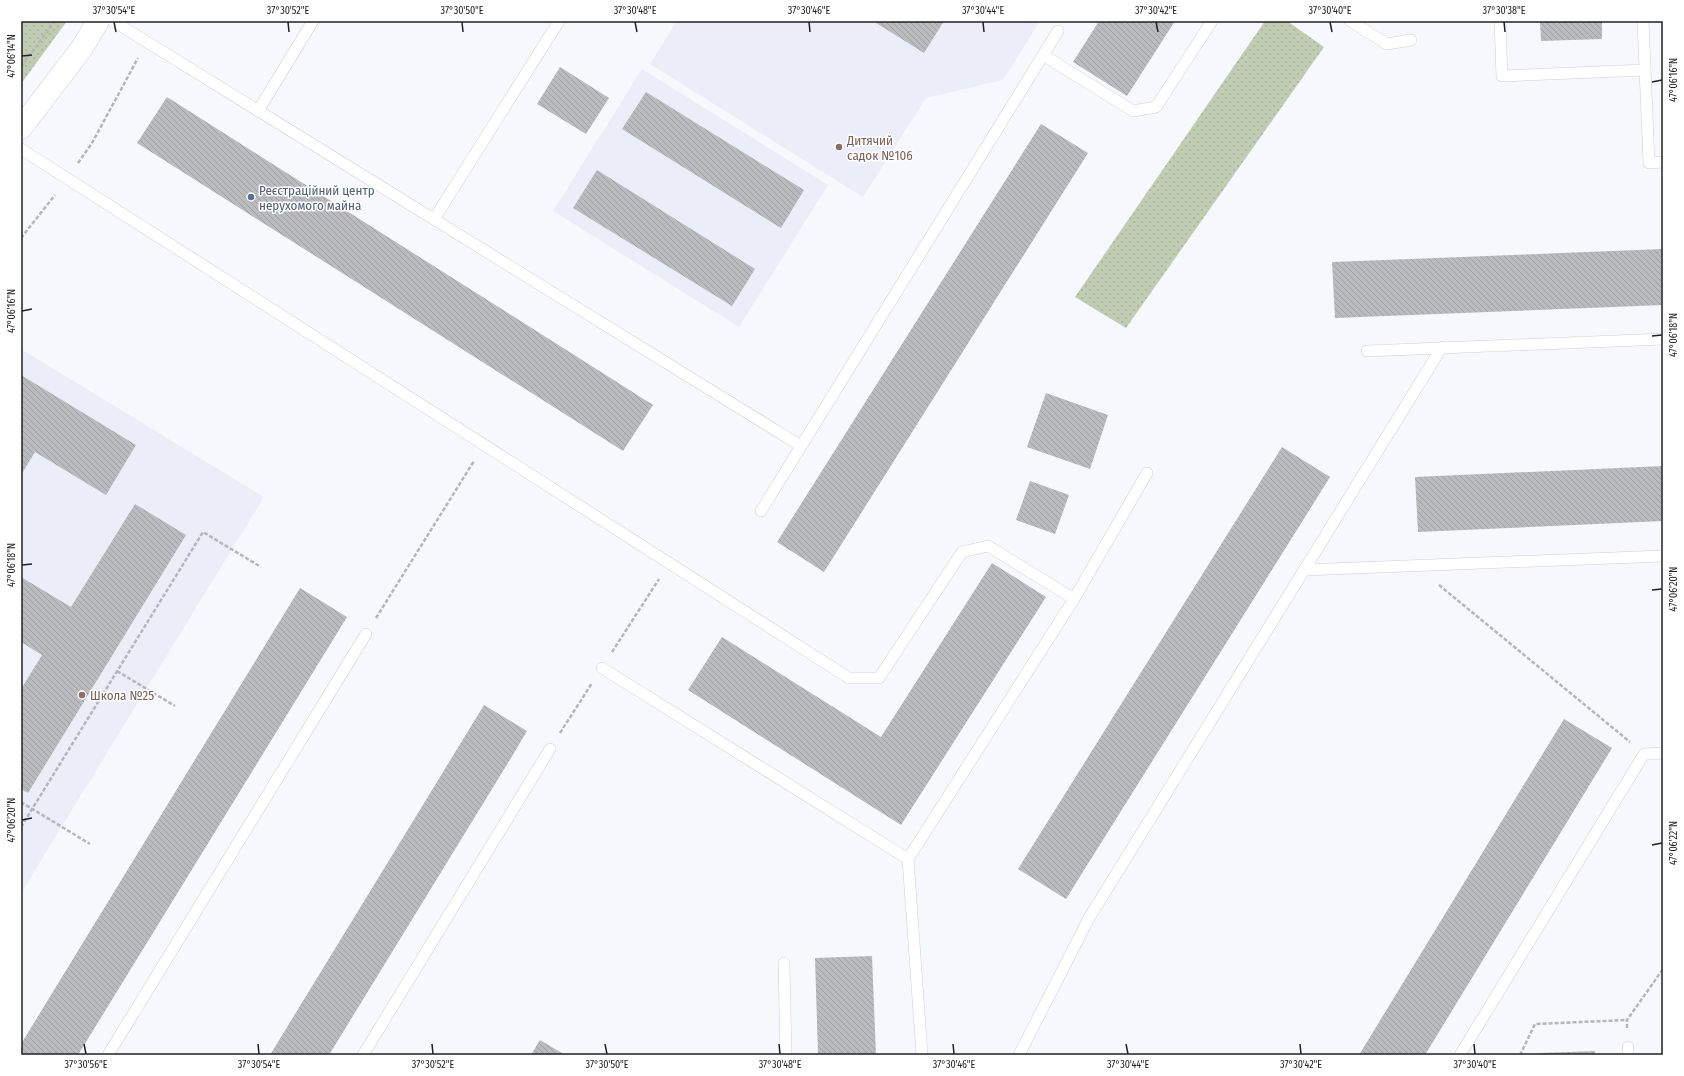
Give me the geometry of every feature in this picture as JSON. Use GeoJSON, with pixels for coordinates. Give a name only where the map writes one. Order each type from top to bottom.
{"type":"FeatureCollection","features":[{"type":"Feature","properties":{"kind":"street"},"geometry":{"type":"LineString","coordinates":[[21,128],[82,48],[98,21]]}},
{"type":"Feature","properties":{"kind":"lane"},"geometry":{"type":"LineString","coordinates":[[113,21],[801,446]]}},
{"type":"Feature","properties":{"kind":"lane"},"geometry":{"type":"LineString","coordinates":[[258,111],[313,21]]}},
{"type":"Feature","properties":{"kind":"lane"},"geometry":{"type":"LineString","coordinates":[[434,219],[559,21]]}},
{"type":"Feature","properties":{"kind":"lane"},"geometry":{"type":"LineString","coordinates":[[1043,55],[1132,111],[1156,107],[1212,21]]}},
{"type":"Feature","properties":{"kind":"lane"},"geometry":{"type":"LineString","coordinates":[[1350,21],[1387,44],[1411,40]]}},
{"type":"Feature","properties":{"kind":"lane"},"geometry":{"type":"LineString","coordinates":[[1500,21],[1502,76],[1645,70]]}},
{"type":"Feature","properties":{"kind":"lane"},"geometry":{"type":"LineString","coordinates":[[1643,21],[1649,163],[1663,162]]}},
{"type":"Feature","properties":{"kind":"lane"},"geometry":{"type":"LineString","coordinates":[[761,511],[1058,31]]}},
{"type":"Feature","properties":{"kind":"lane"},"geometry":{"type":"LineString","coordinates":[[21,150],[849,678],[879,678],[962,552],[988,546],[1074,599]]}},
{"type":"Feature","properties":{"kind":"lane"},"geometry":{"type":"LineString","coordinates":[[1367,351],[1663,339]]}},
{"type":"Feature","properties":{"kind":"lane"},"geometry":{"type":"LineString","coordinates":[[1019,1055],[1089,918],[1442,347]]}},
{"type":"Feature","properties":{"kind":"lane"},"geometry":{"type":"LineString","coordinates":[[922,1055],[908,859],[1074,599],[1147,473]]}},
{"type":"Feature","properties":{"kind":"lane"},"geometry":{"type":"LineString","coordinates":[[1304,570],[1663,556]]}},
{"type":"Feature","properties":{"kind":"lane"},"geometry":{"type":"LineString","coordinates":[[108,1055],[366,634]]}},
{"type":"Feature","properties":{"kind":"lane"},"geometry":{"type":"LineString","coordinates":[[602,668],[908,859]]}},
{"type":"Feature","properties":{"kind":"lane"},"geometry":{"type":"LineString","coordinates":[[363,1055],[550,749]]}},
{"type":"Feature","properties":{"kind":"lane"},"geometry":{"type":"LineString","coordinates":[[1460,1055],[1644,754],[1663,753]]}},
{"type":"Feature","properties":{"kind":"lane"},"geometry":{"type":"LineString","coordinates":[[784,963],[786,1055]]}},
{"type":"Feature","properties":{"kind":"path"},"geometry":{"type":"LineString","coordinates":[[21,67],[55,21]]}},
{"type":"Feature","properties":{"kind":"path"},"geometry":{"type":"LineString","coordinates":[[92,143],[147,42]]}},
{"type":"Feature","properties":{"kind":"path"},"geometry":{"type":"LineString","coordinates":[[21,238],[45,208]]}},
{"type":"Feature","properties":{"kind":"path"},"geometry":{"type":"LineString","coordinates":[[366,634],[484,445]]}},
{"type":"Feature","properties":{"kind":"path"},"geometry":{"type":"LineString","coordinates":[[21,827],[203,532],[261,567]]}},
{"type":"Feature","properties":{"kind":"path"},"geometry":{"type":"LineString","coordinates":[[1415,566],[1644,754]]}},
{"type":"Feature","properties":{"kind":"path"},"geometry":{"type":"LineString","coordinates":[[117,671],[175,706]]}},
{"type":"Feature","properties":{"kind":"path"},"geometry":{"type":"LineString","coordinates":[[21,802],[90,844]]}},
{"type":"Feature","properties":{"kind":"path"},"geometry":{"type":"LineString","coordinates":[[1520,1055],[1535,1024],[1627,1020],[1663,969]]}},
{"type":"Feature","properties":{"kind":"shaded area","name":"Дитячий садок №106"},"geometry":{"type":"Polygon","coordinates":[[[677,21],[1040,21],[1003,80],[926,98],[863,197],[650,64],[677,21]]]}},
{"type":"Feature","properties":{"kind":"shaded area"},"geometry":{"type":"Polygon","coordinates":[[[642,69],[828,185],[739,327],[553,211],[642,69]]]}},
{"type":"Feature","properties":{"kind":"shaded area","name":"Школа №25"},"geometry":{"type":"Polygon","coordinates":[[[21,349],[264,497],[21,893],[21,349]]]}},
{"type":"Feature","properties":{"kind":"green space"},"geometry":{"type":"Polygon","coordinates":[[[21,21],[67,21],[21,84],[21,21]]]}},
{"type":"Feature","properties":{"kind":"green space"},"geometry":{"type":"Polygon","coordinates":[[[1265,21],[1287,21],[1324,47],[1126,328],[1075,297],[1265,21]]]}},
{"type":"Feature","properties":{"kind":"building"},"geometry":{"type":"Polygon","coordinates":[[[873,21],[944,21],[924,53],[873,21]]]}},
{"type":"Feature","properties":{"kind":"building"},"geometry":{"type":"Polygon","coordinates":[[[1099,21],[1175,21],[1127,96],[1073,62],[1099,21]]]}},
{"type":"Feature","properties":{"kind":"building"},"geometry":{"type":"Polygon","coordinates":[[[1540,21],[1602,21],[1602,39],[1541,41],[1540,21]]]}},
{"type":"Feature","properties":{"kind":"building"},"geometry":{"type":"Polygon","coordinates":[[[560,67],[609,98],[586,134],[537,104],[560,67]]]}},
{"type":"Feature","properties":{"kind":"building"},"geometry":{"type":"Polygon","coordinates":[[[646,92],[804,190],[781,228],[622,129],[646,92]]]}},
{"type":"Feature","properties":{"kind":"building"},"geometry":{"type":"Polygon","coordinates":[[[167,97],[653,405],[623,451],[137,143],[167,97]]]}},
{"type":"Feature","properties":{"kind":"building"},"geometry":{"type":"Polygon","coordinates":[[[1041,124],[1088,153],[824,572],[777,542],[1041,124]]]}},
{"type":"Feature","properties":{"kind":"building"},"geometry":{"type":"Polygon","coordinates":[[[597,170],[755,269],[732,306],[573,208],[597,170]]]}},
{"type":"Feature","properties":{"kind":"building"},"geometry":{"type":"Polygon","coordinates":[[[1663,249],[1663,305],[1335,318],[1332,262],[1663,249]]]}},
{"type":"Feature","properties":{"kind":"building"},"geometry":{"type":"Polygon","coordinates":[[[21,375],[136,445],[106,495],[35,452],[21,475],[21,375]]]}},
{"type":"Feature","properties":{"kind":"building"},"geometry":{"type":"Polygon","coordinates":[[[1046,393],[1108,415],[1090,469],[1027,447],[1046,393]]]}},
{"type":"Feature","properties":{"kind":"building"},"geometry":{"type":"Polygon","coordinates":[[[1282,447],[1330,477],[1066,899],[1018,869],[1282,447]]]}},
{"type":"Feature","properties":{"kind":"building"},"geometry":{"type":"Polygon","coordinates":[[[1663,466],[1663,521],[1418,532],[1415,477],[1663,466]]]}},
{"type":"Feature","properties":{"kind":"building"},"geometry":{"type":"Polygon","coordinates":[[[1030,481],[1069,495],[1055,534],[1016,520],[1030,481]]]}},
{"type":"Feature","properties":{"kind":"building"},"geometry":{"type":"Polygon","coordinates":[[[135,504],[186,535],[28,793],[21,789],[21,689],[42,655],[21,642],[21,577],[71,607],[135,504]]]}},
{"type":"Feature","properties":{"kind":"building"},"geometry":{"type":"Polygon","coordinates":[[[992,563],[1046,597],[901,825],[688,690],[722,637],[881,737],[992,563]]]}},
{"type":"Feature","properties":{"kind":"building"},"geometry":{"type":"Polygon","coordinates":[[[300,588],[347,617],[78,1055],[21,1055],[21,1044],[300,588]]]}},
{"type":"Feature","properties":{"kind":"building"},"geometry":{"type":"Polygon","coordinates":[[[484,705],[527,731],[511,758],[329,1055],[270,1055],[484,705]]]}},
{"type":"Feature","properties":{"kind":"building"},"geometry":{"type":"Polygon","coordinates":[[[1564,719],[1612,748],[1425,1055],[1359,1055],[1564,719]]]}},
{"type":"Feature","properties":{"kind":"building"},"geometry":{"type":"Polygon","coordinates":[[[872,956],[876,1055],[818,1055],[815,958],[872,956]]]}},
{"type":"Feature","properties":{"kind":"building"},"geometry":{"type":"Polygon","coordinates":[[[540,1040],[565,1055],[531,1055],[540,1040]]]}},
{"type":"Feature","properties":{"kind":"building"},"geometry":{"type":"Polygon","coordinates":[[[1595,1051],[1595,1055],[1540,1055],[1540,1053],[1595,1051]]]}},
{"type":"Feature","properties":{"kind":"place","name":"Дитячий садок №106"},"geometry":{"type":"Point","coordinates":[839,147]}},
{"type":"Feature","properties":{"kind":"place","name":"Реєстраційний центр нерухомого майна"},"geometry":{"type":"Point","coordinates":[251,197]}},
{"type":"Feature","properties":{"kind":"place","name":"Школа №25"},"geometry":{"type":"Point","coordinates":[82,695]}}]}
